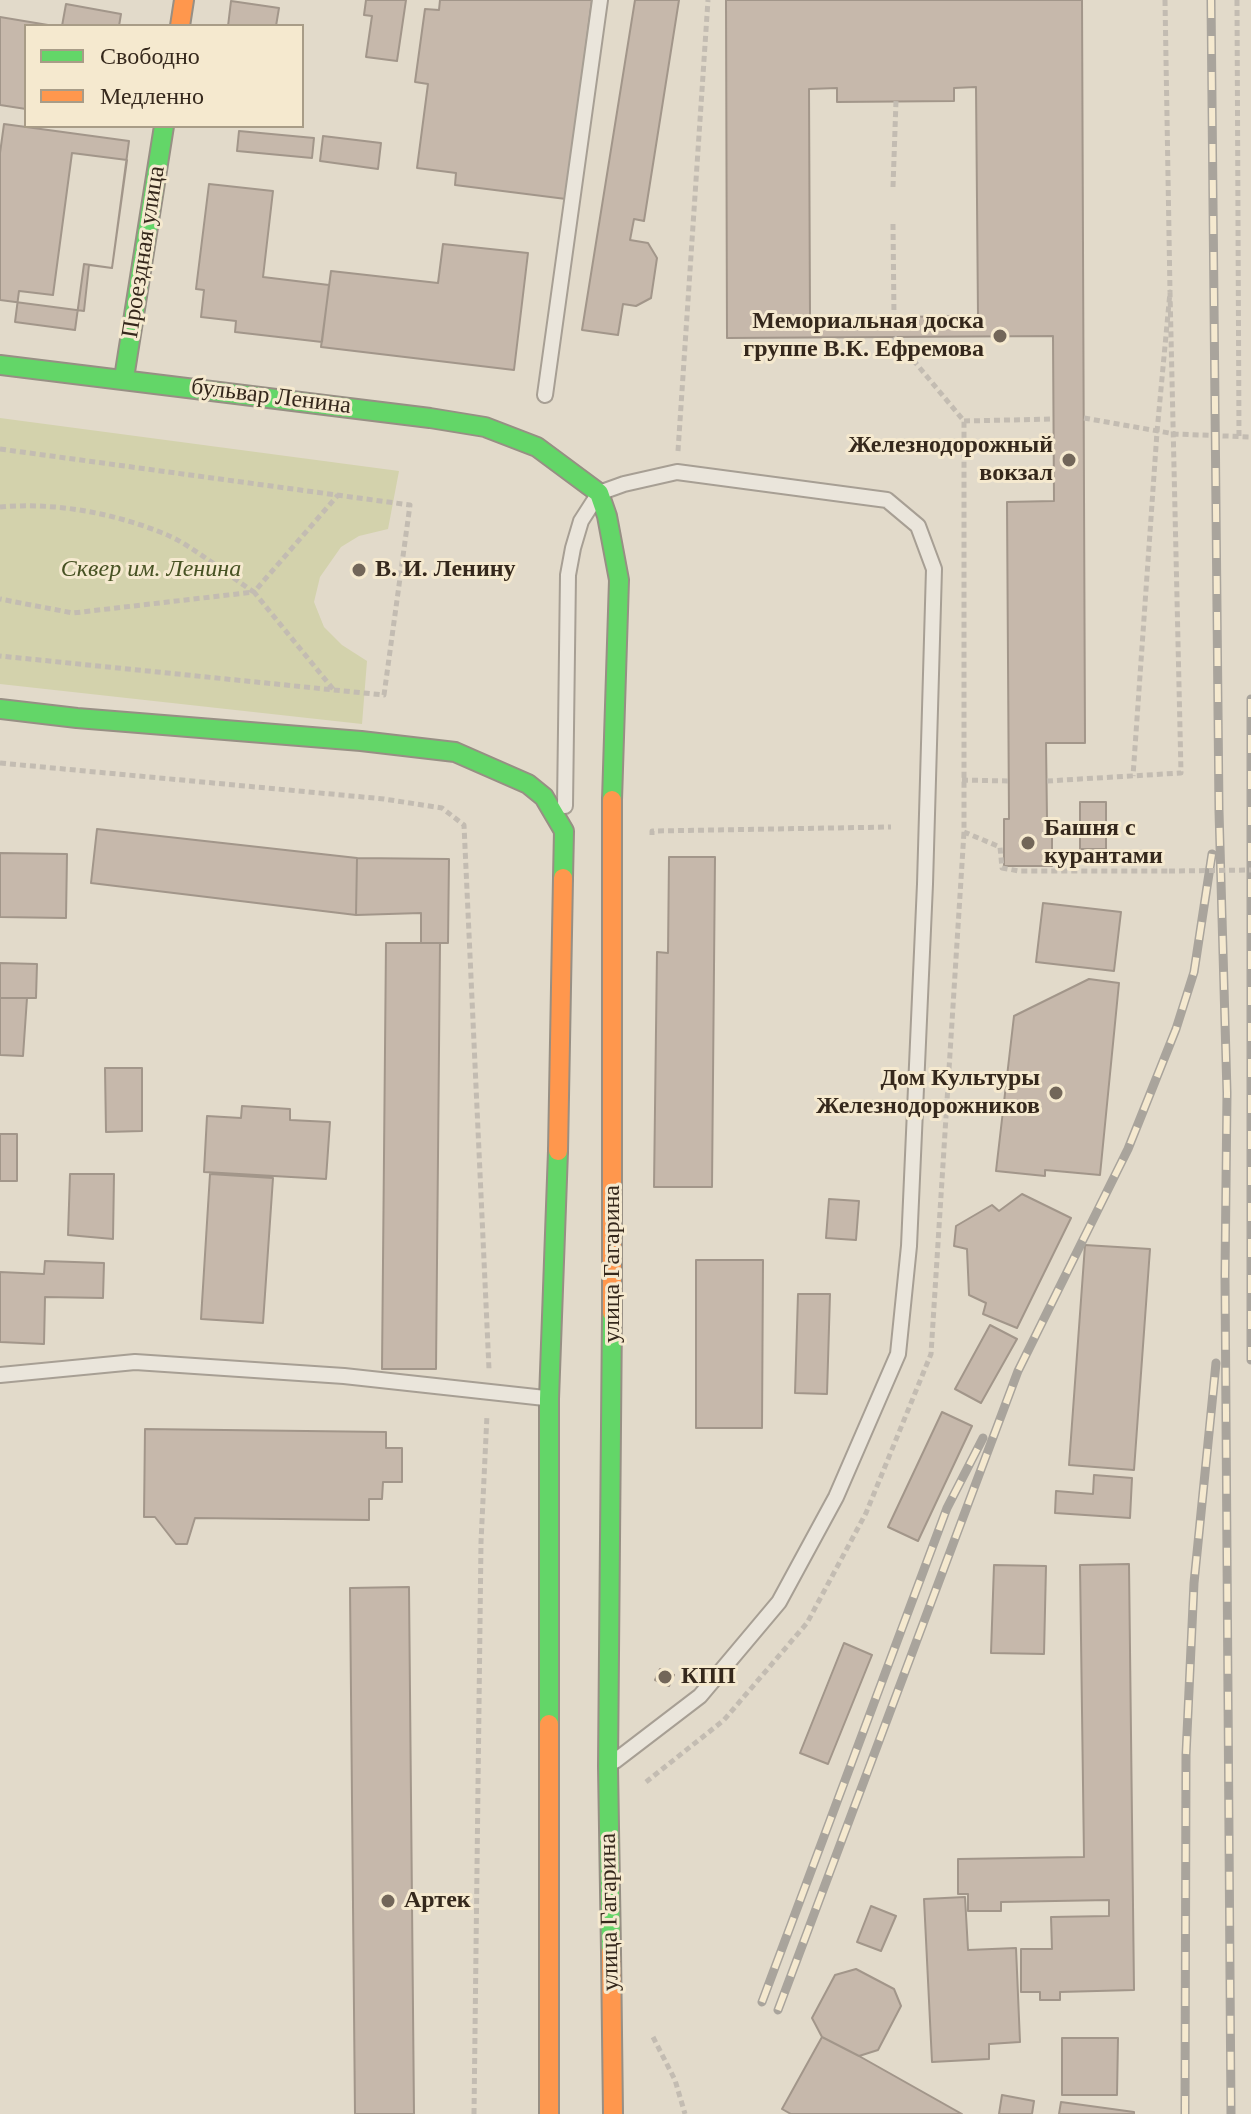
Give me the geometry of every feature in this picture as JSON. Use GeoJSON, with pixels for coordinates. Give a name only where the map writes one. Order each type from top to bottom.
{"type":"FeatureCollection","features":[{"type":"Feature","properties":{"kind":"main road"},"geometry":{"type":"LineString","coordinates":[[180,24],[184,0]]}},
{"type":"Feature","properties":{"kind":"main road","name":"Проездная улица"},"geometry":{"type":"LineString","coordinates":[[124,378],[164,128]]}},
{"type":"Feature","properties":{"kind":"main road","name":"бульвар Ленина"},"geometry":{"type":"LineString","coordinates":[[0,365],[124,378],[485,427],[537,447],[599,493]]}},
{"type":"Feature","properties":{"kind":"main road","name":"улица Гагарина"},"geometry":{"type":"LineString","coordinates":[[599,493],[607,516],[619,580],[611,847],[614,1134],[608,1766],[613,2114]]}},
{"type":"Feature","properties":{"kind":"main road"},"geometry":{"type":"LineString","coordinates":[[0,709],[455,752],[504,772],[544,797],[564,831],[561,1064],[549,1399],[549,2114]]}},
{"type":"Feature","properties":{"kind":"main road"},"geometry":{"type":"LineString","coordinates":[[549,2065],[566,2090]]}},
{"type":"Feature","properties":{"kind":"lane"},"geometry":{"type":"LineString","coordinates":[[545,395],[600,0]]}},
{"type":"Feature","properties":{"kind":"lane"},"geometry":{"type":"LineString","coordinates":[[564,831],[568,575],[581,521],[599,493],[677,472],[887,500],[918,526],[934,569],[925,884],[909,1246],[898,1354],[836,1497],[779,1602],[700,1696],[608,1766]]}},
{"type":"Feature","properties":{"kind":"lane"},"geometry":{"type":"LineString","coordinates":[[0,1375],[135,1362],[344,1376],[549,1399]]}},
{"type":"Feature","properties":{"kind":"path"},"geometry":{"type":"LineString","coordinates":[[677,472],[708,0]]}},
{"type":"Feature","properties":{"kind":"path"},"geometry":{"type":"LineString","coordinates":[[1047,781],[1181,773],[1165,0]]}},
{"type":"Feature","properties":{"kind":"path"},"geometry":{"type":"LineString","coordinates":[[1237,0],[1239,438]]}},
{"type":"Feature","properties":{"kind":"path"},"geometry":{"type":"LineString","coordinates":[[893,187],[896,101]]}},
{"type":"Feature","properties":{"kind":"path"},"geometry":{"type":"LineString","coordinates":[[893,224],[894,317]]}},
{"type":"Feature","properties":{"kind":"path"},"geometry":{"type":"LineString","coordinates":[[1133,776],[1170,292]]}},
{"type":"Feature","properties":{"kind":"path"},"geometry":{"type":"LineString","coordinates":[[894,337],[964,421],[964,832],[948,1076]]}},
{"type":"Feature","properties":{"kind":"path"},"geometry":{"type":"LineString","coordinates":[[1084,418],[1157,432],[1251,437]]}},
{"type":"Feature","properties":{"kind":"path"},"geometry":{"type":"LineString","coordinates":[[964,421],[1054,419]]}},
{"type":"Feature","properties":{"kind":"path"},"geometry":{"type":"LineString","coordinates":[[0,449],[410,505],[384,695],[0,656]]}},
{"type":"Feature","properties":{"kind":"path"},"geometry":{"type":"LineString","coordinates":[[0,599],[73,613],[254,592],[338,495]]}},
{"type":"Feature","properties":{"kind":"path"},"geometry":{"type":"LineString","coordinates":[[0,507],[26,505],[95,512],[167,535],[254,592],[334,690]]}},
{"type":"Feature","properties":{"kind":"path"},"geometry":{"type":"LineString","coordinates":[[0,763],[384,799],[442,808],[464,825],[488,1393],[481,1542],[474,2114]]}},
{"type":"Feature","properties":{"kind":"path"},"geometry":{"type":"LineString","coordinates":[[962,780],[1009,781]]}},
{"type":"Feature","properties":{"kind":"path"},"geometry":{"type":"LineString","coordinates":[[652,831],[891,827]]}},
{"type":"Feature","properties":{"kind":"path"},"geometry":{"type":"LineString","coordinates":[[964,832],[1000,847],[1002,868],[1019,871],[1251,870]]}},
{"type":"Feature","properties":{"kind":"path"},"geometry":{"type":"LineString","coordinates":[[644,1783],[724,1720],[807,1623],[866,1513]]}},
{"type":"Feature","properties":{"kind":"path"},"geometry":{"type":"LineString","coordinates":[[650,2033],[675,2080],[685,2114]]}},
{"type":"Feature","properties":{"kind":"green space","name":"Сквер им. Ленина"},"geometry":{"type":"Polygon","coordinates":[[[0,418],[399,471],[388,529],[359,536],[341,547],[320,577],[314,602],[324,627],[342,645],[367,661],[362,724],[0,684],[0,418]]]}},
{"type":"Feature","properties":{"kind":"building"},"geometry":{"type":"Polygon","coordinates":[[[366,0],[406,0],[397,61],[366,57],[372,16],[364,15],[366,0]]]}},
{"type":"Feature","properties":{"kind":"building"},"geometry":{"type":"Polygon","coordinates":[[[440,0],[592,0],[566,199],[455,185],[456,173],[417,168],[428,84],[415,82],[425,9],[439,10],[440,0]]]}},
{"type":"Feature","properties":{"kind":"building"},"geometry":{"type":"Polygon","coordinates":[[[635,0],[679,0],[644,221],[634,219],[630,240],[648,243],[657,258],[651,298],[636,306],[623,304],[618,335],[582,330],[635,0]]]}},
{"type":"Feature","properties":{"kind":"building","name":"Железнодорожный вокзал"},"geometry":{"type":"Polygon","coordinates":[[[726,0],[1082,0],[1085,743],[1046,743],[1047,819],[1052,819],[1052,866],[1004,866],[1004,819],[1009,819],[1007,502],[1054,501],[1053,336],[727,338],[726,0]],[[976,87],[954,88],[954,101],[837,102],[837,88],[809,89],[810,318],[978,316],[976,87]]]}},
{"type":"Feature","properties":{"kind":"building"},"geometry":{"type":"Polygon","coordinates":[[[231,1],[279,8],[276,24],[228,24],[231,1]]]}},
{"type":"Feature","properties":{"kind":"building"},"geometry":{"type":"Polygon","coordinates":[[[66,4],[121,14],[119,24],[62,24],[66,4]]]}},
{"type":"Feature","properties":{"kind":"building"},"geometry":{"type":"Polygon","coordinates":[[[0,17],[42,24],[24,24],[24,109],[0,105],[0,17]]]}},
{"type":"Feature","properties":{"kind":"building"},"geometry":{"type":"Polygon","coordinates":[[[4,124],[129,141],[112,268],[89,265],[84,311],[0,300],[0,153],[4,124]]]}},
{"type":"Feature","properties":{"kind":"building"},"geometry":{"type":"Polygon","coordinates":[[[239,131],[314,138],[312,158],[237,151],[239,131]]]}},
{"type":"Feature","properties":{"kind":"building"},"geometry":{"type":"Polygon","coordinates":[[[323,136],[381,143],[378,169],[320,161],[323,136]]]}},
{"type":"Feature","properties":{"kind":"building"},"geometry":{"type":"Polygon","coordinates":[[[72,153],[127,160],[112,268],[84,264],[75,330],[15,322],[19,291],[53,295],[72,153]]]}},
{"type":"Feature","properties":{"kind":"building"},"geometry":{"type":"Polygon","coordinates":[[[209,184],[273,191],[263,277],[329,285],[322,342],[235,332],[236,321],[201,317],[204,290],[196,289],[209,184]]]}},
{"type":"Feature","properties":{"kind":"building"},"geometry":{"type":"Polygon","coordinates":[[[443,244],[528,253],[514,370],[321,347],[331,271],[438,283],[443,244]]]}},
{"type":"Feature","properties":{"kind":"building"},"geometry":{"type":"Polygon","coordinates":[[[1080,802],[1106,802],[1106,849],[1080,849],[1080,802]]]}},
{"type":"Feature","properties":{"kind":"building"},"geometry":{"type":"Polygon","coordinates":[[[97,829],[357,858],[356,915],[91,883],[97,829]]]}},
{"type":"Feature","properties":{"kind":"building"},"geometry":{"type":"Polygon","coordinates":[[[0,853],[67,854],[66,918],[0,917],[0,853]]]}},
{"type":"Feature","properties":{"kind":"building"},"geometry":{"type":"Polygon","coordinates":[[[669,857],[715,857],[712,1187],[654,1187],[657,952],[668,953],[669,857]]]}},
{"type":"Feature","properties":{"kind":"building"},"geometry":{"type":"Polygon","coordinates":[[[357,858],[449,859],[448,943],[421,943],[421,913],[356,915],[357,858]]]}},
{"type":"Feature","properties":{"kind":"building"},"geometry":{"type":"Polygon","coordinates":[[[1043,903],[1121,912],[1114,971],[1036,962],[1043,903]]]}},
{"type":"Feature","properties":{"kind":"building"},"geometry":{"type":"Polygon","coordinates":[[[386,943],[440,943],[436,1369],[382,1369],[386,943]]]}},
{"type":"Feature","properties":{"kind":"building"},"geometry":{"type":"Polygon","coordinates":[[[0,963],[37,964],[36,998],[0,998],[0,963]]]}},
{"type":"Feature","properties":{"kind":"building","name":"Дом Культуры Железнодорожников"},"geometry":{"type":"Polygon","coordinates":[[[1089,979],[1119,983],[1100,1175],[1045,1170],[1045,1176],[996,1171],[1014,1016],[1089,979]]]}},
{"type":"Feature","properties":{"kind":"building"},"geometry":{"type":"Polygon","coordinates":[[[0,998],[27,998],[23,1056],[0,1055],[0,998]]]}},
{"type":"Feature","properties":{"kind":"building"},"geometry":{"type":"Polygon","coordinates":[[[105,1068],[142,1068],[142,1131],[106,1132],[105,1068]]]}},
{"type":"Feature","properties":{"kind":"building"},"geometry":{"type":"Polygon","coordinates":[[[242,1106],[290,1109],[290,1120],[330,1122],[326,1179],[204,1172],[207,1116],[241,1118],[242,1106]]]}},
{"type":"Feature","properties":{"kind":"building"},"geometry":{"type":"Polygon","coordinates":[[[0,1134],[17,1134],[17,1181],[0,1181],[0,1134]]]}},
{"type":"Feature","properties":{"kind":"building"},"geometry":{"type":"Polygon","coordinates":[[[70,1174],[114,1174],[113,1239],[68,1235],[70,1174]]]}},
{"type":"Feature","properties":{"kind":"building"},"geometry":{"type":"Polygon","coordinates":[[[210,1174],[273,1178],[263,1323],[201,1319],[210,1174]]]}},
{"type":"Feature","properties":{"kind":"building"},"geometry":{"type":"Polygon","coordinates":[[[1022,1194],[1071,1218],[1017,1328],[983,1314],[986,1303],[969,1295],[967,1249],[954,1246],[956,1226],[992,1205],[999,1211],[1022,1194]]]}},
{"type":"Feature","properties":{"kind":"building"},"geometry":{"type":"Polygon","coordinates":[[[829,1199],[859,1201],[856,1240],[826,1238],[829,1199]]]}},
{"type":"Feature","properties":{"kind":"building"},"geometry":{"type":"Polygon","coordinates":[[[1085,1245],[1150,1249],[1134,1470],[1069,1465],[1085,1245]]]}},
{"type":"Feature","properties":{"kind":"building"},"geometry":{"type":"Polygon","coordinates":[[[696,1260],[763,1260],[762,1428],[696,1428],[696,1260]]]}},
{"type":"Feature","properties":{"kind":"building"},"geometry":{"type":"Polygon","coordinates":[[[45,1261],[104,1263],[103,1298],[45,1297],[44,1344],[0,1342],[0,1272],[44,1274],[45,1261]]]}},
{"type":"Feature","properties":{"kind":"building"},"geometry":{"type":"Polygon","coordinates":[[[798,1294],[830,1294],[827,1394],[795,1393],[798,1294]]]}},
{"type":"Feature","properties":{"kind":"building"},"geometry":{"type":"Polygon","coordinates":[[[990,1325],[1017,1339],[981,1403],[955,1389],[990,1325]]]}},
{"type":"Feature","properties":{"kind":"building"},"geometry":{"type":"Polygon","coordinates":[[[942,1412],[972,1426],[918,1541],[888,1527],[942,1412]]]}},
{"type":"Feature","properties":{"kind":"building"},"geometry":{"type":"Polygon","coordinates":[[[145,1429],[386,1432],[386,1448],[402,1448],[402,1482],[383,1482],[382,1499],[369,1499],[369,1520],[195,1518],[187,1544],[176,1544],[155,1517],[144,1517],[145,1429]]]}},
{"type":"Feature","properties":{"kind":"building"},"geometry":{"type":"Polygon","coordinates":[[[1094,1475],[1132,1478],[1130,1518],[1055,1513],[1056,1491],[1093,1494],[1094,1475]]]}},
{"type":"Feature","properties":{"kind":"building"},"geometry":{"type":"Polygon","coordinates":[[[1129,1564],[1134,1990],[1060,1992],[1060,2000],[1040,2000],[1040,1992],[1021,1992],[1021,1949],[1052,1949],[1051,1917],[1109,1916],[1109,1900],[1001,1902],[1001,1911],[968,1911],[968,1894],[958,1894],[958,1859],[1084,1857],[1080,1565],[1129,1564]]]}},
{"type":"Feature","properties":{"kind":"building"},"geometry":{"type":"Polygon","coordinates":[[[994,1565],[1046,1566],[1044,1654],[991,1653],[994,1565]]]}},
{"type":"Feature","properties":{"kind":"building"},"geometry":{"type":"Polygon","coordinates":[[[409,1587],[414,2114],[355,2114],[350,1588],[409,1587]]]}},
{"type":"Feature","properties":{"kind":"building"},"geometry":{"type":"Polygon","coordinates":[[[844,1643],[872,1655],[828,1764],[800,1753],[844,1643]]]}},
{"type":"Feature","properties":{"kind":"building","name":"КПП"},"geometry":{"type":"Polygon","coordinates":[[[660,1669],[674,1675],[669,1686],[655,1680],[660,1669]]]}},
{"type":"Feature","properties":{"kind":"building"},"geometry":{"type":"Polygon","coordinates":[[[965,1897],[968,1950],[1016,1948],[1020,2042],[989,2044],[989,2059],[932,2062],[924,1899],[965,1897]]]}},
{"type":"Feature","properties":{"kind":"building"},"geometry":{"type":"Polygon","coordinates":[[[871,1906],[896,1916],[881,1951],[857,1942],[871,1906]]]}},
{"type":"Feature","properties":{"kind":"building"},"geometry":{"type":"Polygon","coordinates":[[[856,1969],[894,1989],[901,2006],[878,2050],[859,2056],[822,2037],[812,2018],[835,1975],[856,1969]]]}},
{"type":"Feature","properties":{"kind":"building"},"geometry":{"type":"Polygon","coordinates":[[[822,2037],[962,2114],[791,2114],[782,2109],[822,2037]]]}},
{"type":"Feature","properties":{"kind":"building"},"geometry":{"type":"Polygon","coordinates":[[[1062,2038],[1118,2038],[1117,2095],[1062,2095],[1062,2038]]]}},
{"type":"Feature","properties":{"kind":"building"},"geometry":{"type":"Polygon","coordinates":[[[1002,2095],[1034,2101],[1032,2114],[999,2114],[1002,2095]]]}},
{"type":"Feature","properties":{"kind":"building"},"geometry":{"type":"Polygon","coordinates":[[[1061,2102],[1134,2112],[1134,2114],[1059,2114],[1061,2102]]]}},
{"type":"Feature","properties":{"kind":"railway"},"geometry":{"type":"LineString","coordinates":[[1211,0],[1219,811],[1227,1093],[1225,1276],[1231,2114]]}},
{"type":"Feature","properties":{"kind":"railway"},"geometry":{"type":"LineString","coordinates":[[1251,699],[1251,1360]]}},
{"type":"Feature","properties":{"kind":"railway"},"geometry":{"type":"LineString","coordinates":[[778,2010],[1018,1371],[1128,1149],[1176,1029],[1194,972],[1212,854]]}},
{"type":"Feature","properties":{"kind":"railway"},"geometry":{"type":"LineString","coordinates":[[1185,2114],[1186,1755],[1194,1583],[1216,1363]]}},
{"type":"Feature","properties":{"kind":"railway"},"geometry":{"type":"LineString","coordinates":[[762,2002],[947,1508],[983,1438]]}},
{"type":"Feature","properties":{"kind":"traffic: fast"},"geometry":{"type":"LineString","coordinates":[[124,378],[164,128]]}},
{"type":"Feature","properties":{"kind":"traffic: fast"},"geometry":{"type":"LineString","coordinates":[[0,365],[430,418],[485,427],[537,447],[599,493],[607,516],[619,580],[612,800]]}},
{"type":"Feature","properties":{"kind":"traffic: fast"},"geometry":{"type":"LineString","coordinates":[[0,709],[455,752],[528,784],[544,797],[564,831],[563,878]]}},
{"type":"Feature","properties":{"kind":"traffic: fast"},"geometry":{"type":"LineString","coordinates":[[549,1724],[549,1399],[558,1151]]}},
{"type":"Feature","properties":{"kind":"traffic: fast"},"geometry":{"type":"LineString","coordinates":[[611,1952],[608,1766],[612,1313]]}},
{"type":"Feature","properties":{"kind":"traffic: slow"},"geometry":{"type":"LineString","coordinates":[[180,24],[184,0]]}},
{"type":"Feature","properties":{"kind":"traffic: slow"},"geometry":{"type":"LineString","coordinates":[[612,800],[612,1313]]}},
{"type":"Feature","properties":{"kind":"traffic: slow"},"geometry":{"type":"LineString","coordinates":[[558,1151],[563,878]]}},
{"type":"Feature","properties":{"kind":"traffic: slow"},"geometry":{"type":"LineString","coordinates":[[549,1724],[549,2114]]}},
{"type":"Feature","properties":{"kind":"traffic: slow"},"geometry":{"type":"LineString","coordinates":[[611,1952],[613,2114]]}},
{"type":"Feature","properties":{"kind":"place","name":"Мемориальная доска группе В.К. Ефремова"},"geometry":{"type":"Point","coordinates":[1000,336]}},
{"type":"Feature","properties":{"kind":"place","name":"Железнодорожный вокзал"},"geometry":{"type":"Point","coordinates":[1069,460]}},
{"type":"Feature","properties":{"kind":"place","name":"В. И. Ленину"},"geometry":{"type":"Point","coordinates":[359,570]}},
{"type":"Feature","properties":{"kind":"place","name":"Башня с курантами"},"geometry":{"type":"Point","coordinates":[1028,843]}},
{"type":"Feature","properties":{"kind":"place","name":"Дом Культуры Железнодорожников"},"geometry":{"type":"Point","coordinates":[1056,1093]}},
{"type":"Feature","properties":{"kind":"place","name":"КПП"},"geometry":{"type":"Point","coordinates":[665,1677]}},
{"type":"Feature","properties":{"kind":"place","name":"Артек"},"geometry":{"type":"Point","coordinates":[388,1901]}}]}
